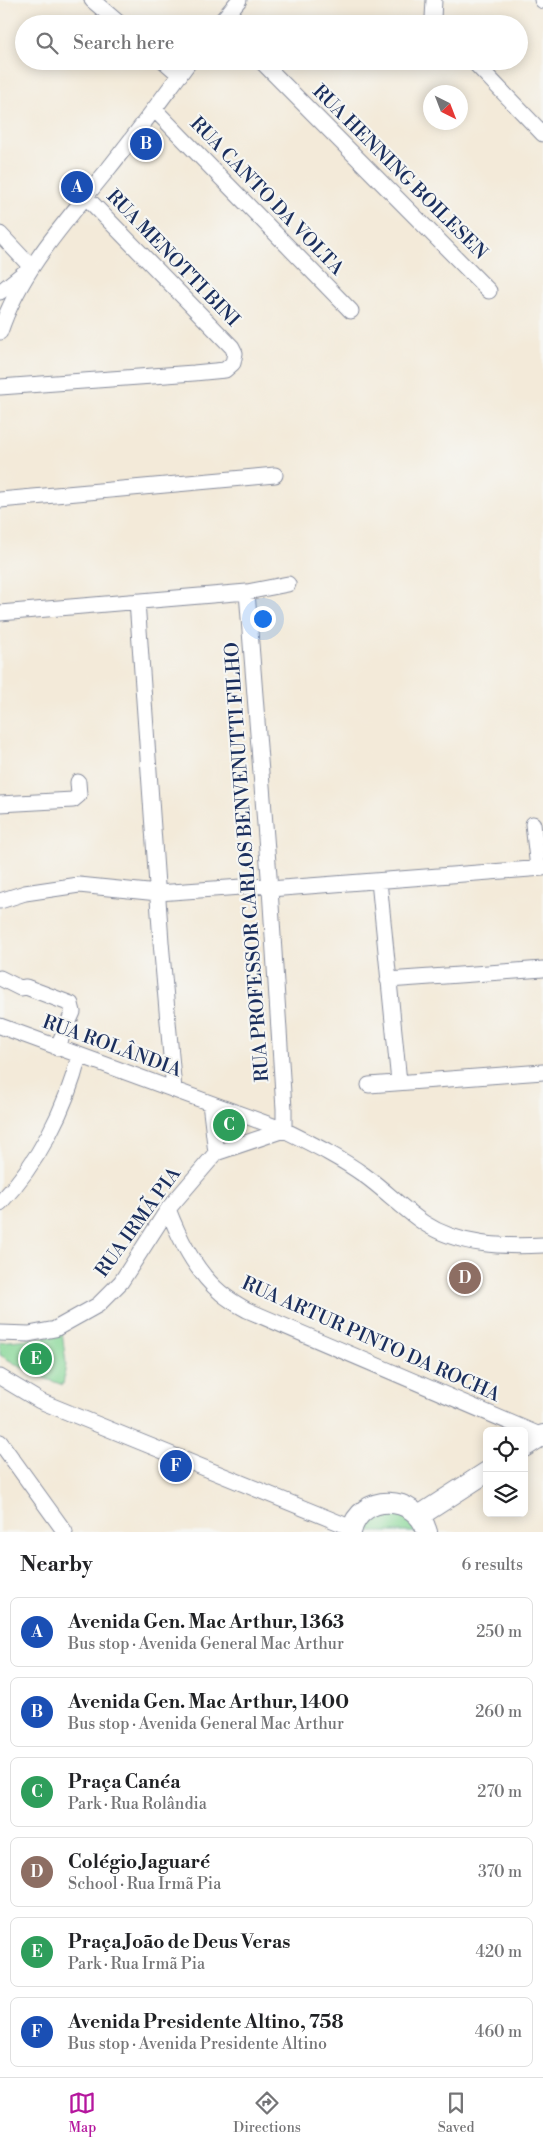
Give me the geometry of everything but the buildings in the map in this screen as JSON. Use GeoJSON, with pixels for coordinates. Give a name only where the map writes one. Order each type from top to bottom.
{"type":"FeatureCollection","features":[{"type":"Feature","properties":{"kind":"main road"},"geometry":{"type":"LineString","coordinates":[[528,1445],[542,1436]]}},
{"type":"Feature","properties":{"kind":"main road"},"geometry":{"type":"LineString","coordinates":[[352,1530],[356,1520],[367,1509],[390,1502],[406,1506],[423,1524],[483,1475]]}},
{"type":"Feature","properties":{"kind":"street"},"geometry":{"type":"LineString","coordinates":[[92,0],[110,15]]}},
{"type":"Feature","properties":{"kind":"street"},"geometry":{"type":"LineString","coordinates":[[433,15],[434,0]]}},
{"type":"Feature","properties":{"kind":"street"},"geometry":{"type":"LineString","coordinates":[[226,15],[231,3]]}},
{"type":"Feature","properties":{"kind":"street"},"geometry":{"type":"LineString","coordinates":[[174,70],[180,75]]}},
{"type":"Feature","properties":{"kind":"street"},"geometry":{"type":"LineString","coordinates":[[0,332],[6,315],[31,267],[155,110],[184,70]]}},
{"type":"Feature","properties":{"kind":"street","name":"RUA HENNING BOILESEN"},"geometry":{"type":"LineString","coordinates":[[270,70],[488,290]]}},
{"type":"Feature","properties":{"kind":"street"},"geometry":{"type":"LineString","coordinates":[[483,70],[543,134]]}},
{"type":"Feature","properties":{"kind":"street","name":"RUA CANTO DA VOLTA"},"geometry":{"type":"LineString","coordinates":[[155,110],[351,310]]}},
{"type":"Feature","properties":{"kind":"street","name":"RUA MENOTTI BINI"},"geometry":{"type":"LineString","coordinates":[[0,387],[120,380],[225,370],[233,363],[235,353],[232,347],[86,197]]}},
{"type":"Feature","properties":{"kind":"street"},"geometry":{"type":"LineString","coordinates":[[0,234],[31,267]]}},
{"type":"Feature","properties":{"kind":"street"},"geometry":{"type":"LineString","coordinates":[[0,292],[31,267]]}},
{"type":"Feature","properties":{"kind":"street"},"geometry":{"type":"LineString","coordinates":[[0,500],[275,475]]}},
{"type":"Feature","properties":{"kind":"street"},"geometry":{"type":"LineString","coordinates":[[0,613],[248,592],[288,584]]}},
{"type":"Feature","properties":{"kind":"street","name":"RUA PROFESSOR CARLOS BENVENUTTI FILHO"},"geometry":{"type":"LineString","coordinates":[[248,592],[270,887],[284,1130]]}},
{"type":"Feature","properties":{"kind":"street"},"geometry":{"type":"LineString","coordinates":[[137,602],[174,1090]]}},
{"type":"Feature","properties":{"kind":"street"},"geometry":{"type":"LineString","coordinates":[[0,804],[73,800],[79,794],[78,782]]}},
{"type":"Feature","properties":{"kind":"street"},"geometry":{"type":"LineString","coordinates":[[0,901],[25,893],[80,885],[158,893],[379,881],[540,868],[533,824]]}},
{"type":"Feature","properties":{"kind":"street"},"geometry":{"type":"LineString","coordinates":[[379,881],[399,1082]]}},
{"type":"Feature","properties":{"kind":"street"},"geometry":{"type":"LineString","coordinates":[[388,980],[543,969]]}},
{"type":"Feature","properties":{"kind":"street"},"geometry":{"type":"LineString","coordinates":[[0,978],[20,988],[26,987],[71,1004],[73,1012],[58,1048]]}},
{"type":"Feature","properties":{"kind":"street","name":"RUA ROLÂNDIA"},"geometry":{"type":"LineString","coordinates":[[0,1026],[284,1130]]}},
{"type":"Feature","properties":{"kind":"street"},"geometry":{"type":"LineString","coordinates":[[0,1203],[40,1150],[72,1085],[79,1056]]}},
{"type":"Feature","properties":{"kind":"street"},"geometry":{"type":"LineString","coordinates":[[369,1085],[543,1072]]}},
{"type":"Feature","properties":{"kind":"street"},"geometry":{"type":"LineString","coordinates":[[210,1103],[212,1136],[216,1153],[284,1130],[325,1150],[365,1176],[424,1223],[449,1235],[471,1242],[502,1246],[543,1244]]}},
{"type":"Feature","properties":{"kind":"street","name":"RUA IRMÃ PIA"},"geometry":{"type":"LineString","coordinates":[[0,1333],[29,1334],[55,1329],[98,1305],[122,1282],[168,1209],[216,1153]]}},
{"type":"Feature","properties":{"kind":"street","name":"RUA ARTUR PINTO DA ROCHA"},"geometry":{"type":"LineString","coordinates":[[168,1209],[180,1240],[212,1284],[222,1294],[247,1310],[542,1436]]}},
{"type":"Feature","properties":{"kind":"street"},"geometry":{"type":"LineString","coordinates":[[0,1377],[40,1400],[352,1530]]}},
{"type":"Feature","properties":{"kind":"street"},"geometry":{"type":"LineString","coordinates":[[0,1442],[65,1532]]}},
{"type":"Feature","properties":{"kind":"green space"},"geometry":{"type":"Polygon","coordinates":[[[62,1332],[66,1363],[63,1385],[33,1374],[0,1355],[0,1342],[48,1337],[62,1332]]]}},
{"type":"Feature","properties":{"kind":"green space"},"geometry":{"type":"Polygon","coordinates":[[[393,1513],[405,1517],[417,1532],[362,1532],[374,1517],[393,1513]]]}},
{"type":"Feature","properties":{"kind":"place","name":"Avenida Gen. Mac Arthur, 1400"},"geometry":{"type":"Point","coordinates":[146,144]}},
{"type":"Feature","properties":{"kind":"place","name":"Avenida Gen. Mac Arthur, 1363"},"geometry":{"type":"Point","coordinates":[77,187]}},
{"type":"Feature","properties":{"kind":"place","name":"Praça Canéa"},"geometry":{"type":"Point","coordinates":[229,1125]}},
{"type":"Feature","properties":{"kind":"place","name":"Colégio Jaguaré"},"geometry":{"type":"Point","coordinates":[465,1278]}},
{"type":"Feature","properties":{"kind":"place","name":"Praça João de Deus Veras"},"geometry":{"type":"Point","coordinates":[36,1359]}},
{"type":"Feature","properties":{"kind":"place","name":"Avenida Presidente Altino, 758"},"geometry":{"type":"Point","coordinates":[176,1466]}}]}
